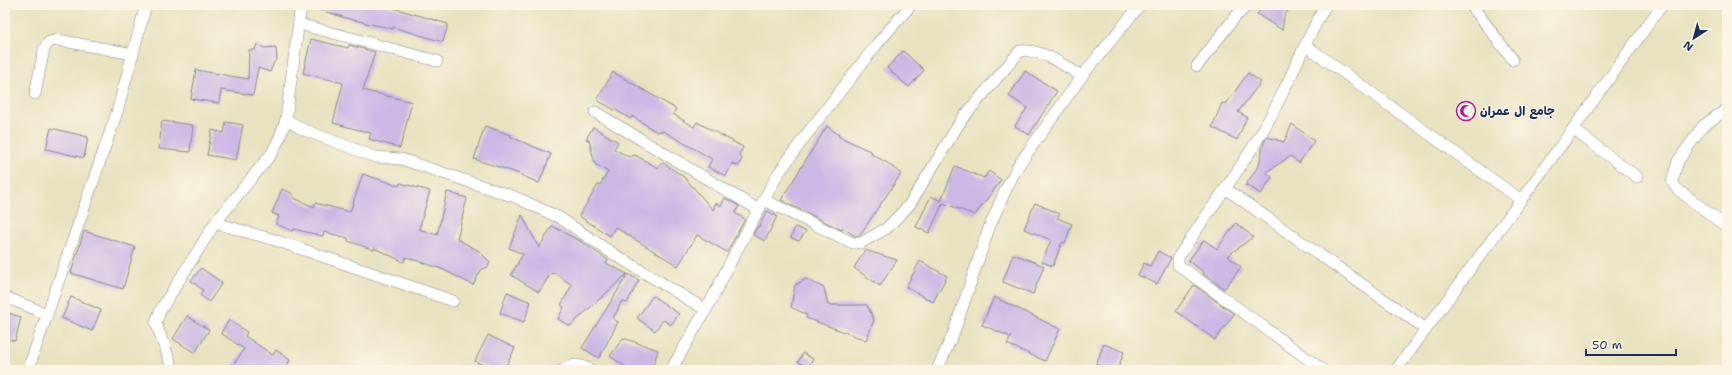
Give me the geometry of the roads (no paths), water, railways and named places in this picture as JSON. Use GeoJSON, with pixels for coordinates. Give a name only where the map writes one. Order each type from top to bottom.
{"type":"FeatureCollection","features":[{"type":"Feature","properties":{"kind":"street"},"geometry":{"type":"LineString","coordinates":[[28,370],[117,112],[146,5]]}},
{"type":"Feature","properties":{"kind":"street"},"geometry":{"type":"LineString","coordinates":[[173,370],[156,323],[160,311],[215,223],[272,153],[280,137],[286,119],[301,5]]}},
{"type":"Feature","properties":{"kind":"street"},"geometry":{"type":"LineString","coordinates":[[671,370],[706,310],[778,174],[877,44],[911,5]]}},
{"type":"Feature","properties":{"kind":"street"},"geometry":{"type":"LineString","coordinates":[[937,370],[954,332],[989,228],[1018,166],[1082,76],[1140,5]]}},
{"type":"Feature","properties":{"kind":"street"},"geometry":{"type":"LineString","coordinates":[[1197,66],[1235,17],[1248,5]]}},
{"type":"Feature","properties":{"kind":"street"},"geometry":{"type":"LineString","coordinates":[[1323,370],[1178,265],[1178,258],[1260,137],[1282,96],[1311,30],[1326,5]]}},
{"type":"Feature","properties":{"kind":"street"},"geometry":{"type":"LineString","coordinates":[[1471,5],[1513,60]]}},
{"type":"Feature","properties":{"kind":"street"},"geometry":{"type":"LineString","coordinates":[[1396,370],[1662,5]]}},
{"type":"Feature","properties":{"kind":"street"},"geometry":{"type":"LineString","coordinates":[[299,24],[437,61]]}},
{"type":"Feature","properties":{"kind":"street"},"geometry":{"type":"LineString","coordinates":[[35,94],[44,49],[49,42],[58,40],[133,54]]}},
{"type":"Feature","properties":{"kind":"street"},"geometry":{"type":"LineString","coordinates":[[1305,45],[1521,200]]}},
{"type":"Feature","properties":{"kind":"street"},"geometry":{"type":"LineString","coordinates":[[595,112],[761,205],[853,243],[862,243],[887,228],[910,204],[962,119],[1020,51],[1030,50],[1042,53],[1082,76]]}},
{"type":"Feature","properties":{"kind":"street"},"geometry":{"type":"LineString","coordinates":[[1727,109],[1703,126],[1678,161],[1673,173],[1672,182],[1676,189],[1727,227]]}},
{"type":"Feature","properties":{"kind":"street"},"geometry":{"type":"LineString","coordinates":[[286,119],[302,129],[375,157],[401,159],[515,197],[560,218],[609,251],[706,310]]}},
{"type":"Feature","properties":{"kind":"street"},"geometry":{"type":"LineString","coordinates":[[1573,129],[1638,177]]}},
{"type":"Feature","properties":{"kind":"street"},"geometry":{"type":"LineString","coordinates":[[1226,189],[1426,329]]}},
{"type":"Feature","properties":{"kind":"street"},"geometry":{"type":"LineString","coordinates":[[215,223],[275,240],[453,301]]}},
{"type":"Feature","properties":{"kind":"street"},"geometry":{"type":"LineString","coordinates":[[5,297],[47,314]]}},
{"type":"Feature","properties":{"kind":"street"},"geometry":{"type":"LineString","coordinates":[[563,370],[570,365],[581,364],[591,370]]}},
{"type":"Feature","properties":{"kind":"place","name":"جامع ال عمران"},"geometry":{"type":"Point","coordinates":[1466,111]}}]}
